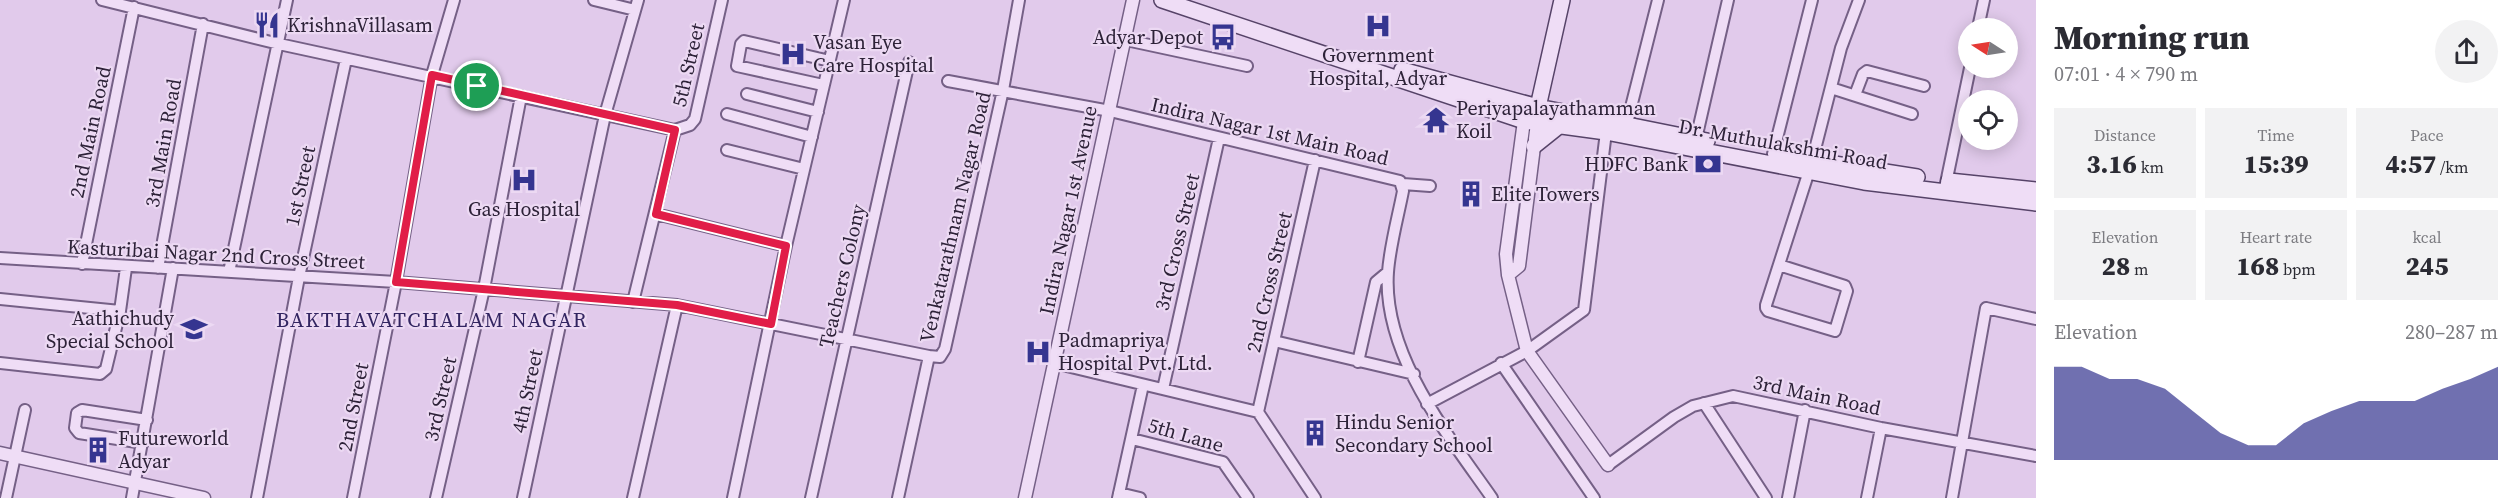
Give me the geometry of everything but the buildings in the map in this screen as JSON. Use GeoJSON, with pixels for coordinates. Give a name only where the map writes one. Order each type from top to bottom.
{"type":"FeatureCollection","features":[{"type":"Feature","properties":{"kind":"main road"},"geometry":{"type":"LineString","coordinates":[[1162,0],[1401,75]]}},
{"type":"Feature","properties":{"kind":"main road"},"geometry":{"type":"LineString","coordinates":[[1533,106],[1562,0]]}},
{"type":"Feature","properties":{"kind":"main road","name":"Dr. Muthulakshmi Road"},"geometry":{"type":"LineString","coordinates":[[1401,75],[1533,106],[1773,154],[1864,182],[1895,180],[1945,186],[2036,203]]}},
{"type":"Feature","properties":{"kind":"main road","name":"Dr. Muthulakshmi Road"},"geometry":{"type":"LineString","coordinates":[[1401,75],[1530,122],[1606,132],[1810,166]]}},
{"type":"Feature","properties":{"kind":"main road"},"geometry":{"type":"LineString","coordinates":[[1534,146],[1559,126]]}},
{"type":"Feature","properties":{"kind":"main road","name":"Dr. Muthulakshmi Road"},"geometry":{"type":"LineString","coordinates":[[1945,186],[2036,190]]}},
{"type":"Feature","properties":{"kind":"street"},"geometry":{"type":"LineString","coordinates":[[102,0],[279,44],[432,75],[675,130]]}},
{"type":"Feature","properties":{"kind":"street"},"geometry":{"type":"LineString","coordinates":[[229,272],[287,0]]}},
{"type":"Feature","properties":{"kind":"street","name":"2nd Street"},"geometry":{"type":"LineString","coordinates":[[353,498],[396,282],[432,75],[453,0]]}},
{"type":"Feature","properties":{"kind":"street"},"geometry":{"type":"LineString","coordinates":[[594,0],[636,5]]}},
{"type":"Feature","properties":{"kind":"street","name":"5th Street"},"geometry":{"type":"LineString","coordinates":[[633,302],[675,130],[690,125],[695,118],[722,0]]}},
{"type":"Feature","properties":{"kind":"street"},"geometry":{"type":"LineString","coordinates":[[733,498],[786,246],[844,0]]}},
{"type":"Feature","properties":{"kind":"street","name":"Venkatarathnam Nagar Road"},"geometry":{"type":"LineString","coordinates":[[898,498],[929,356],[940,357],[944,353],[1003,90],[1019,0]]}},
{"type":"Feature","properties":{"kind":"street","name":"Indira Nagar 1st Avenue"},"geometry":{"type":"LineString","coordinates":[[1025,498],[1126,40],[1132,0]]}},
{"type":"Feature","properties":{"kind":"street"},"geometry":{"type":"LineString","coordinates":[[1627,123],[1658,0]]}},
{"type":"Feature","properties":{"kind":"street"},"geometry":{"type":"LineString","coordinates":[[1696,139],[1728,0]]}},
{"type":"Feature","properties":{"kind":"street"},"geometry":{"type":"LineString","coordinates":[[1773,154],[1812,0]]}},
{"type":"Feature","properties":{"kind":"street"},"geometry":{"type":"LineString","coordinates":[[1779,265],[1845,286],[1847,291],[1835,331],[1766,310],[1779,265],[1810,166],[1841,48],[1859,0]]}},
{"type":"Feature","properties":{"kind":"street"},"geometry":{"type":"LineString","coordinates":[[1980,18],[1984,0]]}},
{"type":"Feature","properties":{"kind":"street","name":"4th Street"},"geometry":{"type":"LineString","coordinates":[[523,498],[605,115],[636,5]]}},
{"type":"Feature","properties":{"kind":"street","name":"2nd Main Road"},"geometry":{"type":"LineString","coordinates":[[82,264],[134,7]]}},
{"type":"Feature","properties":{"kind":"street","name":"3rd Main Road"},"geometry":{"type":"LineString","coordinates":[[158,268],[203,24]]}},
{"type":"Feature","properties":{"kind":"street"},"geometry":{"type":"LineString","coordinates":[[1126,40],[1247,66]]}},
{"type":"Feature","properties":{"kind":"street"},"geometry":{"type":"LineString","coordinates":[[823,85],[737,66],[741,44],[744,41],[830,61]]}},
{"type":"Feature","properties":{"kind":"street","name":"1st Street"},"geometry":{"type":"LineString","coordinates":[[257,498],[299,277],[346,59]]}},
{"type":"Feature","properties":{"kind":"street","name":"Teachers Colony"},"geometry":{"type":"LineString","coordinates":[[812,498],[845,338],[909,62]]}},
{"type":"Feature","properties":{"kind":"street"},"geometry":{"type":"LineString","coordinates":[[1855,96],[1863,74],[1867,70],[1924,86]]}},
{"type":"Feature","properties":{"kind":"street"},"geometry":{"type":"LineString","coordinates":[[1945,186],[1968,78]]}},
{"type":"Feature","properties":{"kind":"street","name":"Indira Nagar 1st Main Road"},"geometry":{"type":"LineString","coordinates":[[948,81],[1110,111],[1397,180],[1403,184],[1388,272],[1392,321],[1427,404],[1492,498]]}},
{"type":"Feature","properties":{"kind":"street"},"geometry":{"type":"LineString","coordinates":[[1831,88],[1912,114]]}},
{"type":"Feature","properties":{"kind":"street"},"geometry":{"type":"LineString","coordinates":[[747,94],[818,112]]}},
{"type":"Feature","properties":{"kind":"street","name":"3rd Street"},"geometry":{"type":"LineString","coordinates":[[436,498],[484,289],[521,96]]}},
{"type":"Feature","properties":{"kind":"street"},"geometry":{"type":"LineString","coordinates":[[728,114],[812,137]]}},
{"type":"Feature","properties":{"kind":"street"},"geometry":{"type":"LineString","coordinates":[[1508,275],[1519,266],[1534,146],[1530,122]]}},
{"type":"Feature","properties":{"kind":"street"},"geometry":{"type":"LineString","coordinates":[[1530,122],[1506,254],[1508,275],[1527,351],[1608,465]]}},
{"type":"Feature","properties":{"kind":"street"},"geometry":{"type":"LineString","coordinates":[[1427,404],[1527,351],[1586,308],[1606,132]]}},
{"type":"Feature","properties":{"kind":"street","name":"3rd Cross Street"},"geometry":{"type":"LineString","coordinates":[[1163,389],[1219,138]]}},
{"type":"Feature","properties":{"kind":"street"},"geometry":{"type":"LineString","coordinates":[[727,150],[804,169]]}},
{"type":"Feature","properties":{"kind":"street","name":"2nd Cross Street"},"geometry":{"type":"LineString","coordinates":[[1258,412],[1315,160]]}},
{"type":"Feature","properties":{"kind":"street"},"geometry":{"type":"LineString","coordinates":[[1403,184],[1430,186]]}},
{"type":"Feature","properties":{"kind":"street"},"geometry":{"type":"LineString","coordinates":[[656,214],[786,246]]}},
{"type":"Feature","properties":{"kind":"street"},"geometry":{"type":"LineString","coordinates":[[1506,254],[1520,257]]}},
{"type":"Feature","properties":{"kind":"street","name":"Kasturibai Nagar 2nd Cross Street"},"geometry":{"type":"LineString","coordinates":[[0,258],[126,268],[173,268],[396,282],[677,305],[929,356]]}},
{"type":"Feature","properties":{"kind":"street"},"geometry":{"type":"LineString","coordinates":[[0,363],[95,375],[106,369],[120,311],[126,268]]}},
{"type":"Feature","properties":{"kind":"street"},"geometry":{"type":"LineString","coordinates":[[132,498],[173,268]]}},
{"type":"Feature","properties":{"kind":"street"},"geometry":{"type":"LineString","coordinates":[[1358,362],[1376,282],[1388,272]]}},
{"type":"Feature","properties":{"kind":"street"},"geometry":{"type":"LineString","coordinates":[[0,299],[120,311]]}},
{"type":"Feature","properties":{"kind":"street"},"geometry":{"type":"LineString","coordinates":[[633,498],[677,305]]}},
{"type":"Feature","properties":{"kind":"street"},"geometry":{"type":"LineString","coordinates":[[1952,498],[1986,308],[2036,320]]}},
{"type":"Feature","properties":{"kind":"street"},"geometry":{"type":"LineString","coordinates":[[1274,341],[1414,374]]}},
{"type":"Feature","properties":{"kind":"street"},"geometry":{"type":"LineString","coordinates":[[1054,363],[1258,412],[1315,498]]}},
{"type":"Feature","properties":{"kind":"street"},"geometry":{"type":"LineString","coordinates":[[1501,363],[1594,498]]}},
{"type":"Feature","properties":{"kind":"street"},"geometry":{"type":"LineString","coordinates":[[1140,498],[1118,496],[1143,385]]}},
{"type":"Feature","properties":{"kind":"street","name":"3rd Main Road"},"geometry":{"type":"LineString","coordinates":[[1608,465],[1674,417],[1704,403],[1732,396],[1881,428],[2036,456]]}},
{"type":"Feature","properties":{"kind":"street"},"geometry":{"type":"LineString","coordinates":[[1704,403],[1766,498]]}},
{"type":"Feature","properties":{"kind":"street"},"geometry":{"type":"LineString","coordinates":[[6,498],[25,410]]}},
{"type":"Feature","properties":{"kind":"street"},"geometry":{"type":"LineString","coordinates":[[143,443],[79,433],[75,428],[77,413],[82,410],[147,420]]}},
{"type":"Feature","properties":{"kind":"street"},"geometry":{"type":"LineString","coordinates":[[1788,498],[1805,411]]}},
{"type":"Feature","properties":{"kind":"street"},"geometry":{"type":"LineString","coordinates":[[1867,498],[1881,428]]}},
{"type":"Feature","properties":{"kind":"street","name":"5th Lane"},"geometry":{"type":"LineString","coordinates":[[1132,439],[1223,462],[1248,498]]}},
{"type":"Feature","properties":{"kind":"street"},"geometry":{"type":"LineString","coordinates":[[0,453],[204,498]]}},
{"type":"Feature","properties":{"kind":"place","name":"KrishnaVillasam"},"geometry":{"type":"Point","coordinates":[267,25]}},
{"type":"Feature","properties":{"kind":"place","name":"Government Hospital, Adyar"},"geometry":{"type":"Point","coordinates":[1378,26]}},
{"type":"Feature","properties":{"kind":"place","name":"Adyar Depot"},"geometry":{"type":"Point","coordinates":[1223,37]}},
{"type":"Feature","properties":{"kind":"place","name":"Vasan Eye Care Hospital"},"geometry":{"type":"Point","coordinates":[793,54]}},
{"type":"Feature","properties":{"kind":"place","name":"Periyapalayathamman Koil"},"geometry":{"type":"Point","coordinates":[1436,120]}},
{"type":"Feature","properties":{"kind":"place","name":"HDFC Bank"},"geometry":{"type":"Point","coordinates":[1708,164]}},
{"type":"Feature","properties":{"kind":"place","name":"Gas Hospital"},"geometry":{"type":"Point","coordinates":[524,180]}},
{"type":"Feature","properties":{"kind":"place","name":"Elite Towers"},"geometry":{"type":"Point","coordinates":[1471,194]}},
{"type":"Feature","properties":{"kind":"place","name":"Aathichudy Special School"},"geometry":{"type":"Point","coordinates":[194,329]}},
{"type":"Feature","properties":{"kind":"place","name":"Padmapriya Hospital Pvt. Ltd."},"geometry":{"type":"Point","coordinates":[1038,352]}},
{"type":"Feature","properties":{"kind":"place","name":"Hindu Senior Secondary School"},"geometry":{"type":"Point","coordinates":[1315,433]}},
{"type":"Feature","properties":{"kind":"place","name":"Futureworld Adyar"},"geometry":{"type":"Point","coordinates":[98,450]}},
{"type":"Feature","properties":{"kind":"district","name":"BAKTHAVATCHALAM NAGAR"},"geometry":{"type":"Point","coordinates":[432,320]}},
{"type":"Feature","properties":{"kind":"route"},"geometry":{"type":"LineString","coordinates":[[432,75],[477,86],[675,130],[656,214],[786,246],[771,324],[677,305],[396,282],[432,75]]}}]}
